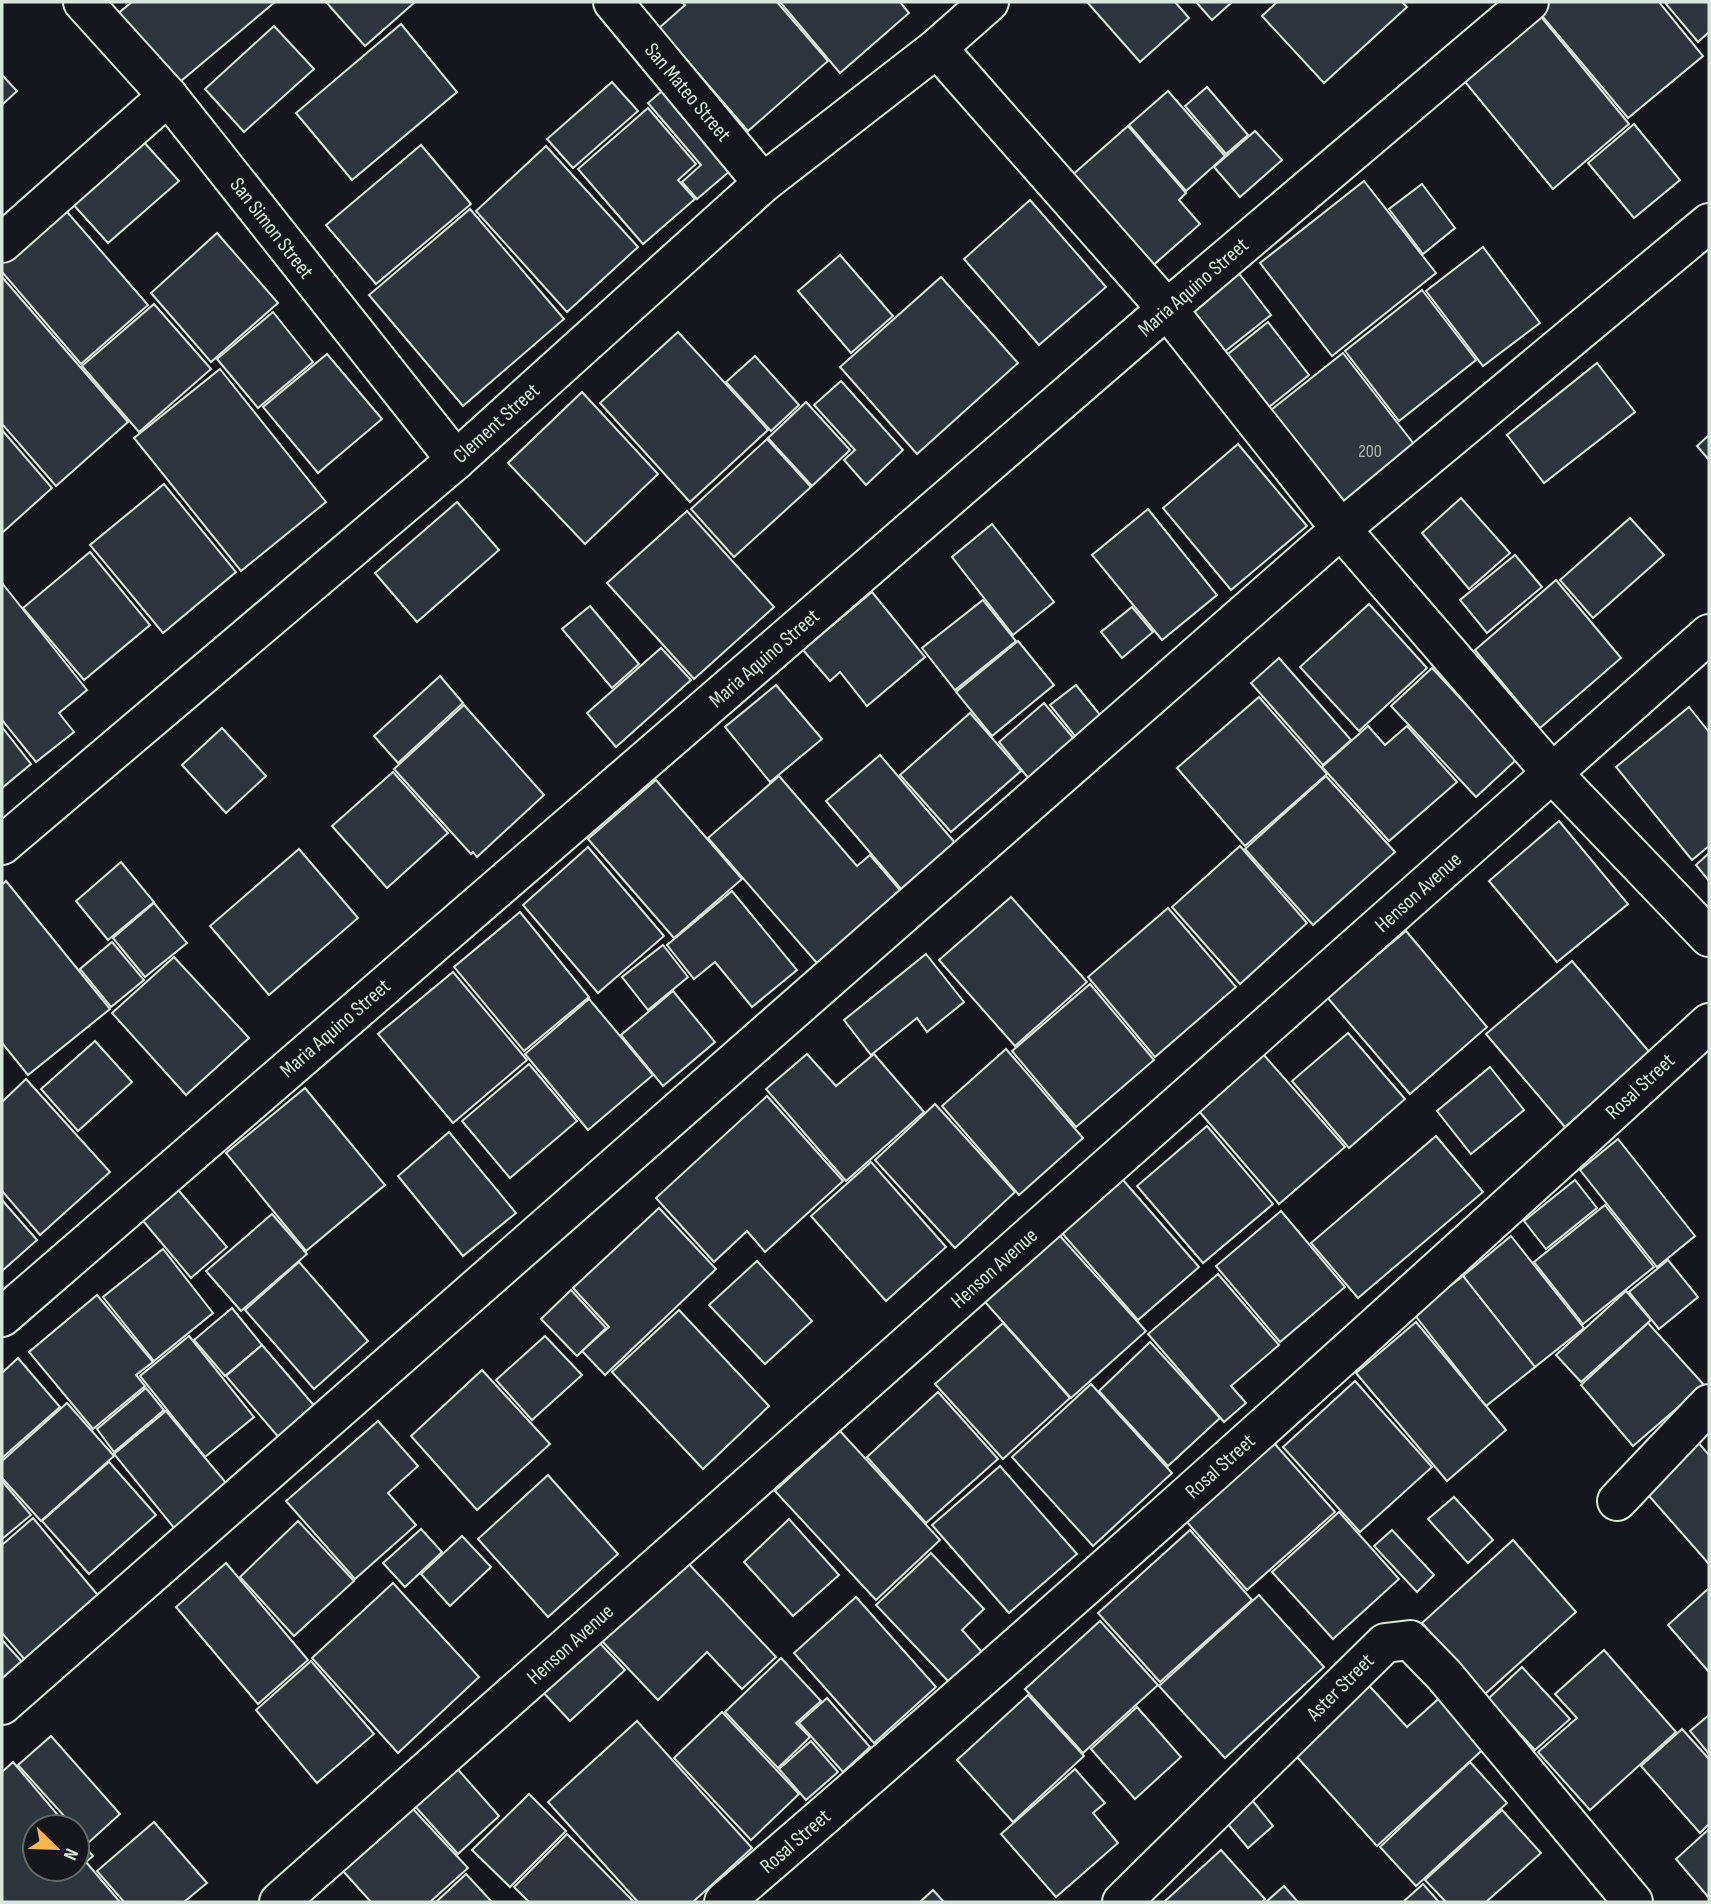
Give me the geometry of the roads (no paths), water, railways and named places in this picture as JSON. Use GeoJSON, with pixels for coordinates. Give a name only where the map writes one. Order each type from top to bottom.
{"type":"FeatureCollection","features":[{"type":"Feature","properties":{"kind":"street","name":"San Simon Street"},"geometry":{"type":"LineString","coordinates":[[83,2],[168,96],[456,460]]}},
{"type":"Feature","properties":{"kind":"street","name":"San Mateo Street"},"geometry":{"type":"LineString","coordinates":[[613,2],[763,183]]}},
{"type":"Feature","properties":{"kind":"street","name":"Clement Street"},"geometry":{"type":"LineString","coordinates":[[2,845],[456,460],[763,183],[937,48],[989,2]]}},
{"type":"Feature","properties":{"kind":"street","name":"Maria Aquino Street"},"geometry":{"type":"LineString","coordinates":[[2,1317],[1167,309],[1529,2]]}},
{"type":"Feature","properties":{"kind":"street"},"geometry":{"type":"LineString","coordinates":[[937,48],[1167,309],[1341,529],[1552,773],[1709,937]]}},
{"type":"Feature","properties":{"kind":"street"},"geometry":{"type":"LineString","coordinates":[[2,243],[168,96]]}},
{"type":"Feature","properties":{"kind":"street"},"geometry":{"type":"LineString","coordinates":[[2,1705],[1341,529],[1709,223]]}},
{"type":"Feature","properties":{"kind":"street","name":"Henson Avenue"},"geometry":{"type":"LineString","coordinates":[[279,1902],[1709,634]]}},
{"type":"Feature","properties":{"kind":"street","name":"Rosal Street"},"geometry":{"type":"LineString","coordinates":[[724,1902],[893,1757],[1414,1293],[1709,1023]]}},
{"type":"Feature","properties":{"kind":"street"},"geometry":{"type":"LineString","coordinates":[[1617,1501],[1709,1404]]}},
{"type":"Feature","properties":{"kind":"street","name":"Aster Street"},"geometry":{"type":"LineString","coordinates":[[1122,1902],[1385,1643],[1410,1640],[1444,1675],[1633,1902]]}}]}
